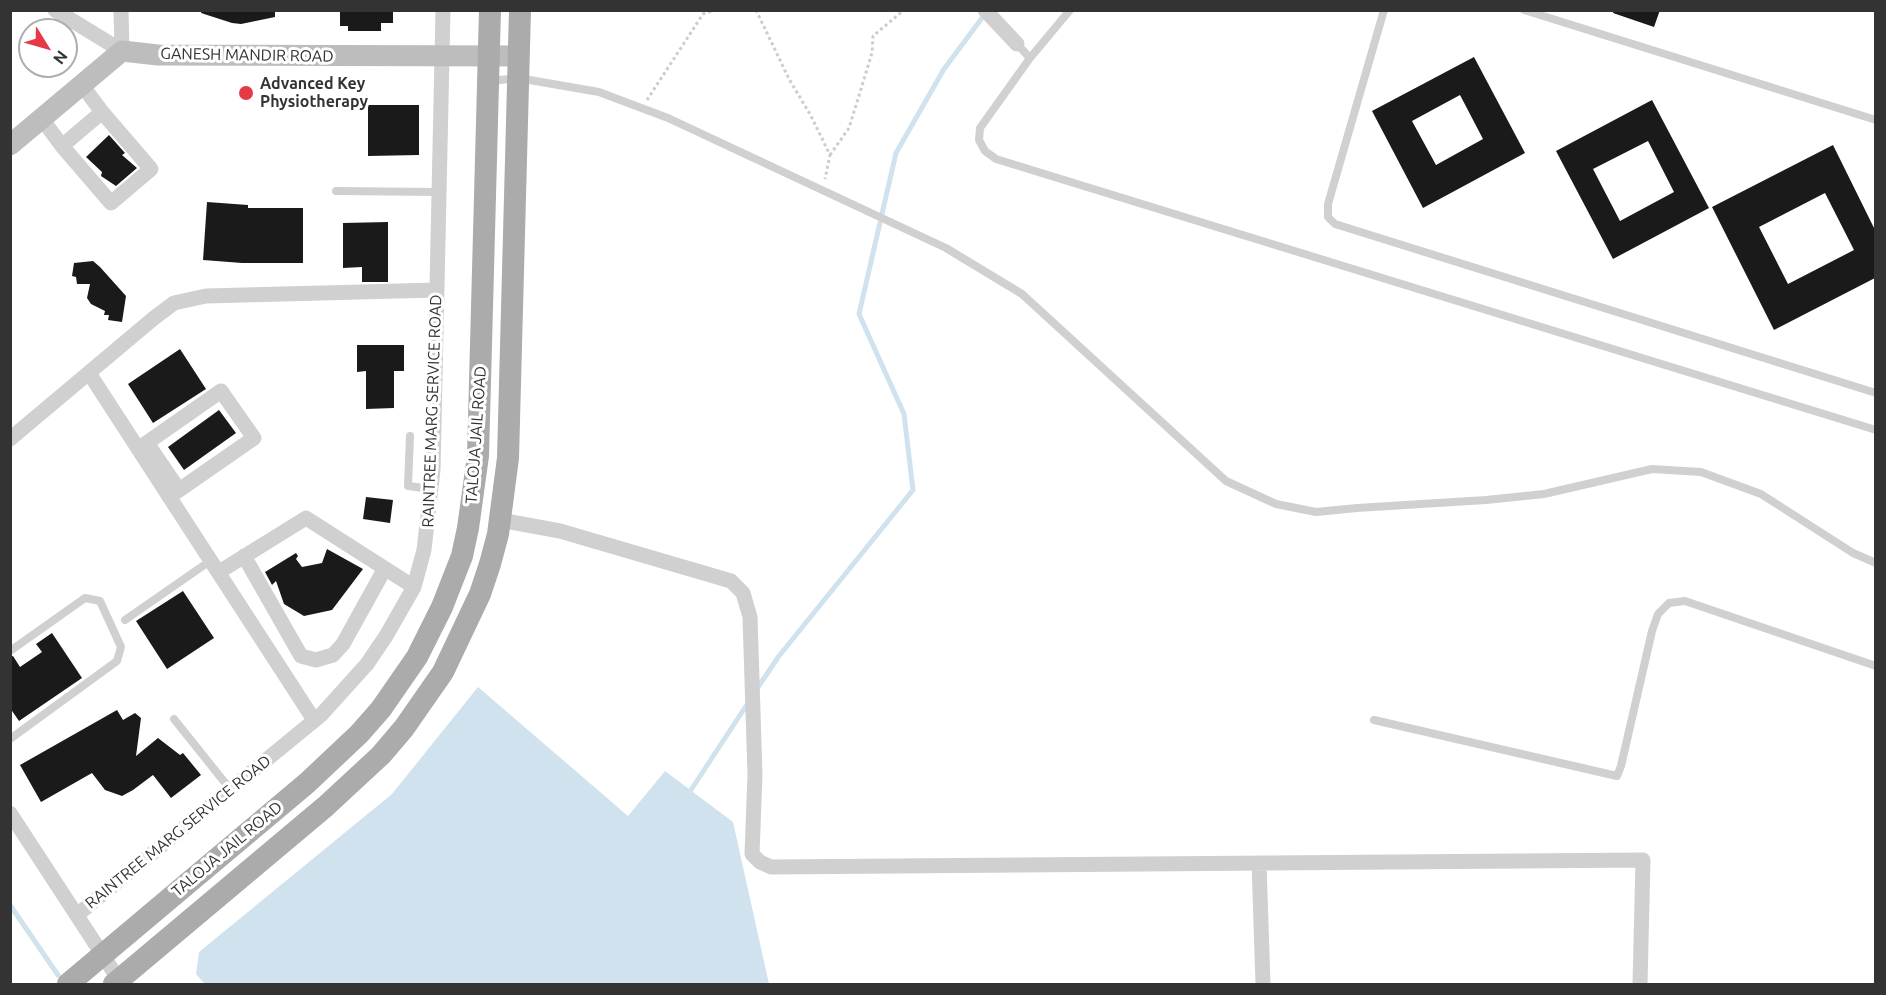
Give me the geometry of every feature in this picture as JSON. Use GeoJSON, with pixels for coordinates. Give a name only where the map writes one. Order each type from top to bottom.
{"type":"FeatureCollection","features":[{"type":"Feature","properties":{"kind":"main road","name":"TALOJA JAIL ROAD"},"geometry":{"type":"LineString","coordinates":[[68,984],[307,783],[359,734],[381,710],[417,657],[442,607],[462,556],[478,456],[490,10]]}},
{"type":"Feature","properties":{"kind":"main road","name":"TALOJA JAIL ROAD"},"geometry":{"type":"LineString","coordinates":[[117,982],[326,806],[381,755],[404,728],[443,672],[470,619],[490,564],[500,520],[508,447],[520,10]]}},
{"type":"Feature","properties":{"kind":"street"},"geometry":{"type":"LineString","coordinates":[[55,10],[122,51]]}},
{"type":"Feature","properties":{"kind":"street"},"geometry":{"type":"LineString","coordinates":[[10,145],[122,51],[122,10]]}},
{"type":"Feature","properties":{"kind":"street","name":"RAINTREE MARG SERVICE ROAD"},"geometry":{"type":"LineString","coordinates":[[77,915],[314,720],[343,692],[367,664],[386,636],[414,587],[424,550],[431,489],[443,10]]}},
{"type":"Feature","properties":{"kind":"street"},"geometry":{"type":"LineString","coordinates":[[985,10],[1017,44]]}},
{"type":"Feature","properties":{"kind":"street","name":"GANESH MANDIR ROAD"},"geometry":{"type":"LineString","coordinates":[[122,51],[158,55],[489,57],[518,67]]}},
{"type":"Feature","properties":{"kind":"street"},"geometry":{"type":"LineString","coordinates":[[42,119],[111,203],[152,169],[102,112],[82,85]]}},
{"type":"Feature","properties":{"kind":"street"},"geometry":{"type":"LineString","coordinates":[[62,146],[102,112]]}},
{"type":"Feature","properties":{"kind":"street"},"geometry":{"type":"LineString","coordinates":[[10,440],[164,310],[187,299],[206,296],[437,290]]}},
{"type":"Feature","properties":{"kind":"street"},"geometry":{"type":"LineString","coordinates":[[89,373],[143,446],[174,493],[215,566],[314,720]]}},
{"type":"Feature","properties":{"kind":"street"},"geometry":{"type":"LineString","coordinates":[[143,446],[221,391],[254,438],[174,493]]}},
{"type":"Feature","properties":{"kind":"street"},"geometry":{"type":"LineString","coordinates":[[215,566],[244,556],[306,518],[384,570],[414,587]]}},
{"type":"Feature","properties":{"kind":"street"},"geometry":{"type":"LineString","coordinates":[[500,520],[560,531],[731,581],[743,593],[750,617],[755,775],[753,854],[760,862],[771,867],[1643,860],[1640,984]]}},
{"type":"Feature","properties":{"kind":"street"},"geometry":{"type":"LineString","coordinates":[[244,556],[301,656],[316,660],[333,655],[343,644],[384,570]]}},
{"type":"Feature","properties":{"kind":"street"},"geometry":{"type":"LineString","coordinates":[[10,813],[104,955],[117,982]]}},
{"type":"Feature","properties":{"kind":"street"},"geometry":{"type":"LineString","coordinates":[[1259,863],[1263,984]]}},
{"type":"Feature","properties":{"kind":"lane"},"geometry":{"type":"LineString","coordinates":[[1070,10],[1030,58],[980,128],[979,140],[984,151],[996,159],[1875,430]]}},
{"type":"Feature","properties":{"kind":"lane"},"geometry":{"type":"LineString","coordinates":[[1384,10],[1328,204],[1328,217],[1335,224],[1875,393]]}},
{"type":"Feature","properties":{"kind":"lane"},"geometry":{"type":"LineString","coordinates":[[1524,10],[1875,120]]}},
{"type":"Feature","properties":{"kind":"lane"},"geometry":{"type":"LineString","coordinates":[[1555,19],[1558,10]]}},
{"type":"Feature","properties":{"kind":"lane"},"geometry":{"type":"LineString","coordinates":[[1017,44],[1030,58]]}},
{"type":"Feature","properties":{"kind":"lane"},"geometry":{"type":"LineString","coordinates":[[488,82],[518,67],[599,92],[668,118],[946,248],[1022,294],[1226,481],[1276,504],[1316,512],[1486,500],[1544,494],[1653,469],[1701,472],[1761,494],[1853,553],[1875,563]]}},
{"type":"Feature","properties":{"kind":"lane"},"geometry":{"type":"LineString","coordinates":[[336,191],[439,192]]}},
{"type":"Feature","properties":{"kind":"lane"},"geometry":{"type":"LineString","coordinates":[[410,436],[408,486],[431,489]]}},
{"type":"Feature","properties":{"kind":"lane"},"geometry":{"type":"LineString","coordinates":[[125,620],[215,566]]}},
{"type":"Feature","properties":{"kind":"lane"},"geometry":{"type":"LineString","coordinates":[[10,651],[85,598],[100,601],[121,647],[117,661],[10,739]]}},
{"type":"Feature","properties":{"kind":"lane"},"geometry":{"type":"LineString","coordinates":[[1374,720],[1617,776],[1658,614],[1669,603],[1685,601],[1875,666]]}},
{"type":"Feature","properties":{"kind":"lane"},"geometry":{"type":"LineString","coordinates":[[174,719],[230,789]]}},
{"type":"Feature","properties":{"kind":"path"},"geometry":{"type":"LineString","coordinates":[[641,108],[703,14],[715,10]]}},
{"type":"Feature","properties":{"kind":"path"},"geometry":{"type":"LineString","coordinates":[[756,10],[830,155]]}},
{"type":"Feature","properties":{"kind":"path"},"geometry":{"type":"LineString","coordinates":[[823,190],[830,155],[849,128],[872,53],[873,36],[904,10]]}},
{"type":"Feature","properties":{"kind":"water"},"geometry":{"type":"Polygon","coordinates":[[[478,687],[628,816],[665,771],[733,822],[769,984],[205,984],[196,974],[199,952],[392,794],[478,687]]]}},
{"type":"Feature","properties":{"kind":"building"},"geometry":{"type":"Polygon","coordinates":[[[202,10],[275,10],[275,17],[241,24],[201,13],[202,10]]]}},
{"type":"Feature","properties":{"kind":"building"},"geometry":{"type":"Polygon","coordinates":[[[340,10],[393,10],[393,23],[381,23],[381,31],[348,31],[348,26],[340,26],[340,10]]]}},
{"type":"Feature","properties":{"kind":"building"},"geometry":{"type":"Polygon","coordinates":[[[1614,10],[1660,10],[1654,27],[1613,13],[1614,10]]]}},
{"type":"Feature","properties":{"kind":"building"},"geometry":{"type":"Polygon","coordinates":[[[1474,57],[1525,153],[1423,208],[1372,111],[1474,57]],[[1460,95],[1412,121],[1436,165],[1483,139],[1460,95]]]}},
{"type":"Feature","properties":{"kind":"building"},"geometry":{"type":"Polygon","coordinates":[[[1652,100],[1709,208],[1613,259],[1556,151],[1652,100]],[[1648,141],[1593,169],[1620,221],[1674,192],[1648,141]]]}},
{"type":"Feature","properties":{"kind":"building"},"geometry":{"type":"Polygon","coordinates":[[[368,105],[419,105],[419,155],[368,156],[368,105]]]}},
{"type":"Feature","properties":{"kind":"building"},"geometry":{"type":"Polygon","coordinates":[[[109,135],[125,153],[122,155],[137,168],[116,186],[101,176],[102,172],[86,157],[109,135]]]}},
{"type":"Feature","properties":{"kind":"building"},"geometry":{"type":"Polygon","coordinates":[[[1833,145],[1875,230],[1875,278],[1774,330],[1712,207],[1833,145]],[[1825,193],[1759,227],[1788,284],[1854,250],[1825,193]]]}},
{"type":"Feature","properties":{"kind":"building"},"geometry":{"type":"Polygon","coordinates":[[[207,202],[248,205],[248,208],[303,208],[303,263],[242,263],[203,260],[207,202]]]}},
{"type":"Feature","properties":{"kind":"building"},"geometry":{"type":"Polygon","coordinates":[[[388,222],[388,282],[362,282],[362,267],[343,268],[343,223],[388,222]]]}},
{"type":"Feature","properties":{"kind":"building"},"geometry":{"type":"Polygon","coordinates":[[[93,261],[126,296],[122,322],[108,320],[109,315],[104,315],[105,311],[91,304],[87,298],[90,284],[77,284],[76,277],[72,276],[74,263],[93,261]]]}},
{"type":"Feature","properties":{"kind":"building"},"geometry":{"type":"Polygon","coordinates":[[[357,345],[404,345],[404,371],[394,371],[394,408],[366,409],[366,371],[357,372],[357,345]]]}},
{"type":"Feature","properties":{"kind":"building"},"geometry":{"type":"Polygon","coordinates":[[[180,349],[206,389],[153,423],[128,384],[180,349]]]}},
{"type":"Feature","properties":{"kind":"building"},"geometry":{"type":"Polygon","coordinates":[[[219,410],[236,433],[184,470],[168,447],[219,410]]]}},
{"type":"Feature","properties":{"kind":"building"},"geometry":{"type":"Polygon","coordinates":[[[366,497],[393,500],[390,523],[363,519],[366,497]]]}},
{"type":"Feature","properties":{"kind":"building"},"geometry":{"type":"Polygon","coordinates":[[[327,549],[363,569],[332,610],[304,616],[284,604],[276,581],[272,585],[265,572],[296,553],[298,556],[296,559],[302,567],[322,563],[327,549]]]}},
{"type":"Feature","properties":{"kind":"building"},"geometry":{"type":"Polygon","coordinates":[[[183,591],[214,638],[167,669],[136,621],[183,591]]]}},
{"type":"Feature","properties":{"kind":"building"},"geometry":{"type":"Polygon","coordinates":[[[52,633],[82,678],[19,721],[10,708],[10,657],[13,656],[20,667],[42,652],[36,644],[52,633]]]}},
{"type":"Feature","properties":{"kind":"building"},"geometry":{"type":"Polygon","coordinates":[[[117,710],[123,720],[135,713],[141,718],[136,756],[158,738],[180,755],[183,753],[201,775],[171,798],[153,775],[122,796],[105,790],[92,773],[41,802],[20,765],[117,710]]]}},
{"type":"Feature","properties":{"kind":"waterway"},"geometry":{"type":"LineString","coordinates":[[756,690],[779,656],[913,490],[904,414],[859,314],[896,153],[944,69],[985,14]]}},
{"type":"Feature","properties":{"kind":"waterway"},"geometry":{"type":"LineString","coordinates":[[687,796],[748,703]]}},
{"type":"Feature","properties":{"kind":"waterway"},"geometry":{"type":"LineString","coordinates":[[10,905],[58,975]]}},
{"type":"Feature","properties":{"kind":"place","name":"Advanced Key Physiotherapy"},"geometry":{"type":"Point","coordinates":[246,93]}}]}
